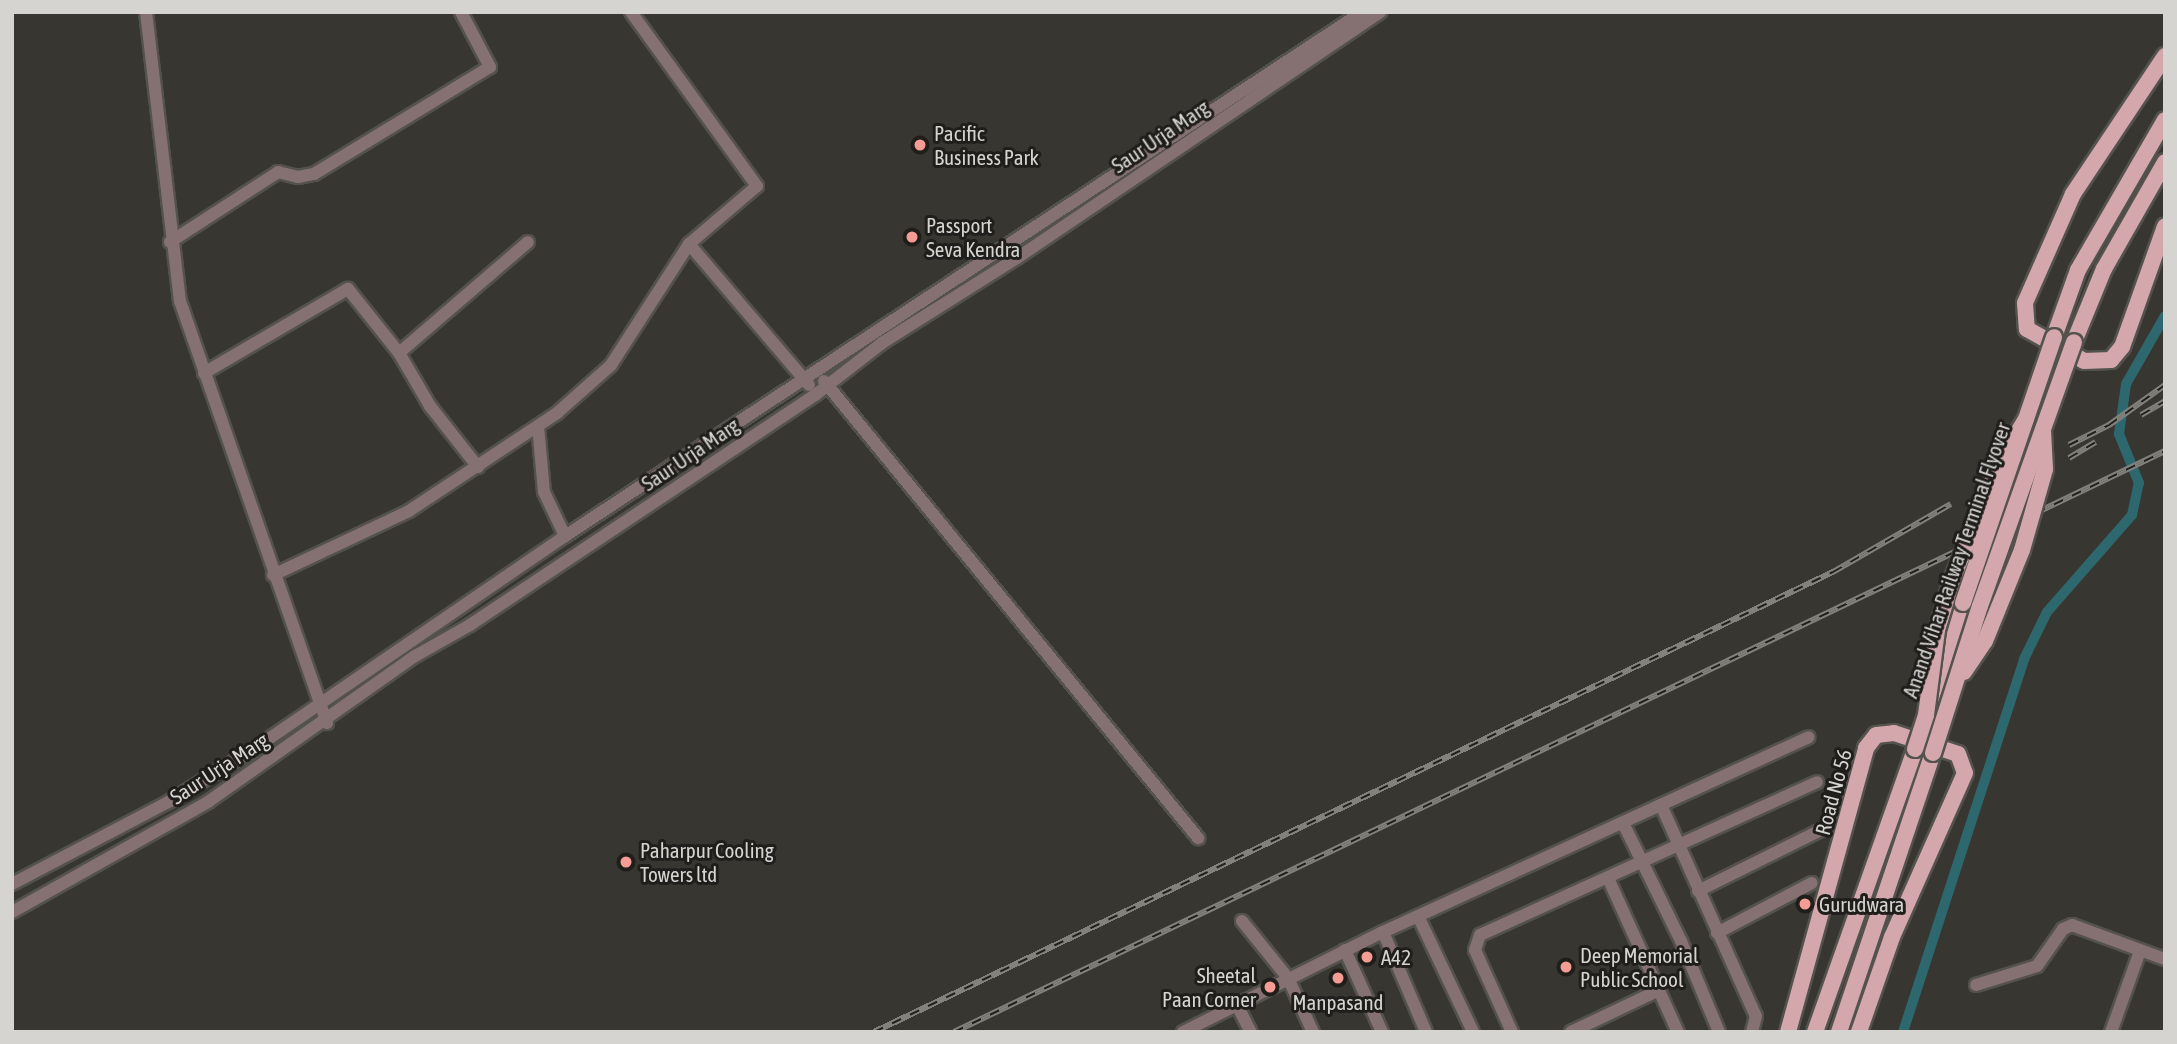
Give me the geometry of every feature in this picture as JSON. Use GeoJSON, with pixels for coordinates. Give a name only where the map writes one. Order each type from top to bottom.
{"type":"FeatureCollection","features":[{"type":"Feature","properties":{"kind":"main road"},"geometry":{"type":"LineString","coordinates":[[2165,56],[2073,194],[2025,303],[2027,329],[2084,361],[2111,360],[2122,347],[2165,226]]}},
{"type":"Feature","properties":{"kind":"main road","name":"Anand Vihar Railway Terminal Flyover"},"geometry":{"type":"LineString","coordinates":[[1839,1032],[1954,687],[2035,421],[2054,337],[2078,270],[2165,120]]}},
{"type":"Feature","properties":{"kind":"main road","name":"Anand Vihar Railway Terminal Flyover"},"geometry":{"type":"LineString","coordinates":[[1815,1032],[1926,715],[2035,421],[2074,342],[2104,269],[2165,162]]}},
{"type":"Feature","properties":{"kind":"main road","name":"Road No 56"},"geometry":{"type":"LineString","coordinates":[[1788,1032],[1866,748],[1876,735],[1894,733],[1958,754],[1965,773],[1892,937],[1859,1032]]}},
{"type":"Feature","properties":{"kind":"street"},"geometry":{"type":"LineString","coordinates":[[146,12],[170,242],[180,301],[318,706],[327,723]]}},
{"type":"Feature","properties":{"kind":"street"},"geometry":{"type":"LineString","coordinates":[[170,242],[278,172],[298,177],[314,174],[490,66],[461,12]]}},
{"type":"Feature","properties":{"kind":"street"},"geometry":{"type":"LineString","coordinates":[[273,575],[372,532],[478,467],[538,426],[611,365],[689,244],[757,186],[631,12]]}},
{"type":"Feature","properties":{"kind":"street","name":"Saur Urja Marg"},"geometry":{"type":"LineString","coordinates":[[12,912],[208,802],[327,723],[415,656],[561,563],[814,394],[882,343],[1362,12]]}},
{"type":"Feature","properties":{"kind":"street","name":"Saur Urja Marg"},"geometry":{"type":"LineString","coordinates":[[1215,115],[1380,12]]}},
{"type":"Feature","properties":{"kind":"street","name":"Saur Urja Marg"},"geometry":{"type":"LineString","coordinates":[[12,884],[170,802],[318,706],[565,536],[817,371],[1072,211]]}},
{"type":"Feature","properties":{"kind":"street"},"geometry":{"type":"LineString","coordinates":[[399,353],[528,242]]}},
{"type":"Feature","properties":{"kind":"street"},"geometry":{"type":"LineString","coordinates":[[689,244],[805,379],[814,394]]}},
{"type":"Feature","properties":{"kind":"street"},"geometry":{"type":"LineString","coordinates":[[204,373],[348,289],[399,353],[430,406],[478,467]]}},
{"type":"Feature","properties":{"kind":"street"},"geometry":{"type":"LineString","coordinates":[[817,371],[1198,838]]}},
{"type":"Feature","properties":{"kind":"street"},"geometry":{"type":"LineString","coordinates":[[538,426],[544,492],[565,536]]}},
{"type":"Feature","properties":{"kind":"street"},"geometry":{"type":"LineString","coordinates":[[549,547],[561,563]]}},
{"type":"Feature","properties":{"kind":"street"},"geometry":{"type":"LineString","coordinates":[[1183,1032],[1203,1027],[1237,1004],[1383,932],[1808,737]]}},
{"type":"Feature","properties":{"kind":"street"},"geometry":{"type":"LineString","coordinates":[[1512,1032],[1475,950],[1475,939],[1817,782]]}},
{"type":"Feature","properties":{"kind":"street"},"geometry":{"type":"LineString","coordinates":[[1661,805],[1756,1016],[1752,1032]]}},
{"type":"Feature","properties":{"kind":"street"},"geometry":{"type":"LineString","coordinates":[[1623,823],[1719,1032]]}},
{"type":"Feature","properties":{"kind":"street"},"geometry":{"type":"LineString","coordinates":[[1698,891],[1825,828]]}},
{"type":"Feature","properties":{"kind":"street"},"geometry":{"type":"LineString","coordinates":[[1608,878],[1659,990],[1672,1030]]}},
{"type":"Feature","properties":{"kind":"street"},"geometry":{"type":"LineString","coordinates":[[1717,933],[1812,883]]}},
{"type":"Feature","properties":{"kind":"street"},"geometry":{"type":"LineString","coordinates":[[1418,916],[1473,1032]]}},
{"type":"Feature","properties":{"kind":"street"},"geometry":{"type":"LineString","coordinates":[[1242,921],[1288,978],[1313,1032]]}},
{"type":"Feature","properties":{"kind":"street"},"geometry":{"type":"LineString","coordinates":[[1976,985],[2037,966],[2063,929],[2072,925],[2165,959]]}},
{"type":"Feature","properties":{"kind":"street"},"geometry":{"type":"LineString","coordinates":[[1383,932],[1426,1032]]}},
{"type":"Feature","properties":{"kind":"street"},"geometry":{"type":"LineString","coordinates":[[1345,950],[1382,1032]]}},
{"type":"Feature","properties":{"kind":"street"},"geometry":{"type":"LineString","coordinates":[[2111,1032],[2140,951]]}},
{"type":"Feature","properties":{"kind":"street"},"geometry":{"type":"LineString","coordinates":[[1571,1032],[1659,990]]}},
{"type":"Feature","properties":{"kind":"street"},"geometry":{"type":"LineString","coordinates":[[1237,1004],[1251,1032]]}},
{"type":"Feature","properties":{"kind":"waterway"},"geometry":{"type":"LineString","coordinates":[[1903,1032],[2024,659],[2047,612],[2132,515],[2139,483],[2119,434],[2126,384],[2165,316]]}},
{"type":"Feature","properties":{"kind":"railway"},"geometry":{"type":"LineString","coordinates":[[2069,445],[2109,425],[2165,385]]}},
{"type":"Feature","properties":{"kind":"railway"},"geometry":{"type":"LineString","coordinates":[[2141,415],[2165,401]]}},
{"type":"Feature","properties":{"kind":"railway"},"geometry":{"type":"LineString","coordinates":[[2069,458],[2096,442]]}},
{"type":"Feature","properties":{"kind":"railway"},"geometry":{"type":"LineString","coordinates":[[954,1032],[2165,451]]}},
{"type":"Feature","properties":{"kind":"railway"},"geometry":{"type":"LineString","coordinates":[[874,1032],[1833,572],[1951,504]]}},
{"type":"Feature","properties":{"kind":"place","name":"Pacific Business Park"},"geometry":{"type":"Point","coordinates":[920,145]}},
{"type":"Feature","properties":{"kind":"place","name":"Passport Seva Kendra"},"geometry":{"type":"Point","coordinates":[912,237]}},
{"type":"Feature","properties":{"kind":"place","name":"Paharpur Cooling Towers ltd"},"geometry":{"type":"Point","coordinates":[626,862]}},
{"type":"Feature","properties":{"kind":"place","name":"Gurudwara"},"geometry":{"type":"Point","coordinates":[1805,904]}},
{"type":"Feature","properties":{"kind":"place","name":"A42"},"geometry":{"type":"Point","coordinates":[1367,957]}},
{"type":"Feature","properties":{"kind":"place","name":"Deep Memorial Public School"},"geometry":{"type":"Point","coordinates":[1566,967]}},
{"type":"Feature","properties":{"kind":"place","name":"Manpasand"},"geometry":{"type":"Point","coordinates":[1338,978]}},
{"type":"Feature","properties":{"kind":"place","name":"Sheetal Paan Corner"},"geometry":{"type":"Point","coordinates":[1270,987]}}]}
